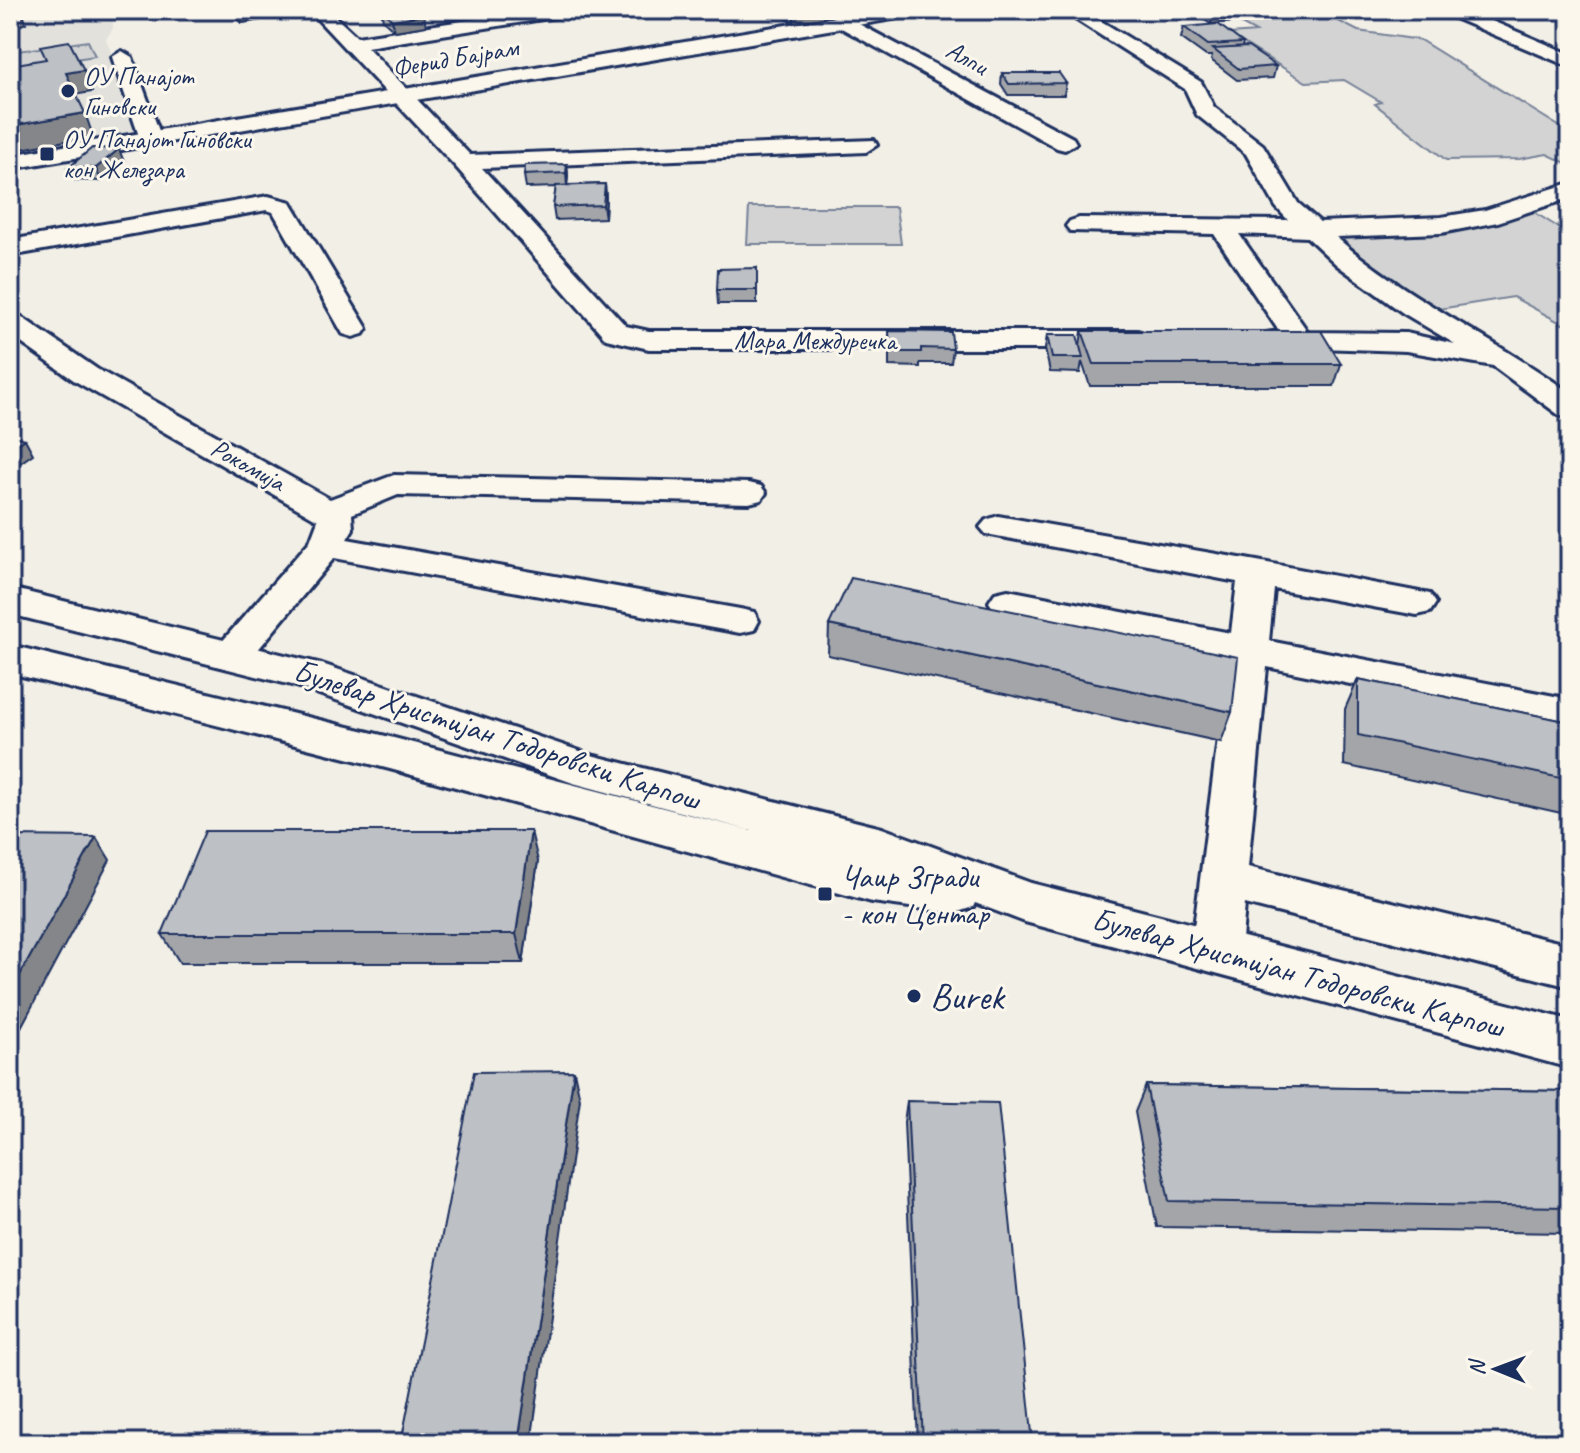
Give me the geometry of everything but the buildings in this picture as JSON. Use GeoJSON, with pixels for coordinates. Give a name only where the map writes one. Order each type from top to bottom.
{"type":"FeatureCollection","features":[{"type":"Feature","properties":{"kind":"street","name":"Мара Междуречка"},"geometry":{"type":"LineString","coordinates":[[318,10],[464,162],[610,329],[626,337],[649,340],[1172,340]]}},
{"type":"Feature","properties":{"kind":"street"},"geometry":{"type":"LineString","coordinates":[[353,43],[568,10]]}},
{"type":"Feature","properties":{"kind":"street","name":"Ферид Бајрам"},"geometry":{"type":"LineString","coordinates":[[10,162],[910,10]]}},
{"type":"Feature","properties":{"kind":"street"},"geometry":{"type":"LineString","coordinates":[[1070,10],[1194,86],[1205,110],[1255,150],[1288,207],[1382,286],[1506,362],[1570,408]]}},
{"type":"Feature","properties":{"kind":"street"},"geometry":{"type":"LineString","coordinates":[[1451,10],[1570,61]]}},
{"type":"Feature","properties":{"kind":"street","name":"Алпи"},"geometry":{"type":"LineString","coordinates":[[842,21],[1065,143]]}},
{"type":"Feature","properties":{"kind":"street"},"geometry":{"type":"LineString","coordinates":[[122,57],[151,139]]}},
{"type":"Feature","properties":{"kind":"street"},"geometry":{"type":"LineString","coordinates":[[464,162],[866,145]]}},
{"type":"Feature","properties":{"kind":"street"},"geometry":{"type":"LineString","coordinates":[[1079,226],[1273,226],[1312,230],[1461,223],[1570,190]]}},
{"type":"Feature","properties":{"kind":"street"},"geometry":{"type":"LineString","coordinates":[[10,248],[244,205],[277,204],[282,207],[353,328]]}},
{"type":"Feature","properties":{"kind":"street"},"geometry":{"type":"LineString","coordinates":[[1222,227],[1299,340]]}},
{"type":"Feature","properties":{"kind":"street","name":"Рокомија"},"geometry":{"type":"LineString","coordinates":[[10,322],[86,375],[328,528],[740,621]]}},
{"type":"Feature","properties":{"kind":"street"},"geometry":{"type":"LineString","coordinates":[[1236,340],[1406,342],[1506,362],[1570,390]]}},
{"type":"Feature","properties":{"kind":"street"},"geometry":{"type":"LineString","coordinates":[[233,654],[328,528],[394,485],[749,493]]}},
{"type":"Feature","properties":{"kind":"street"},"geometry":{"type":"LineString","coordinates":[[998,527],[1417,603]]}},
{"type":"Feature","properties":{"kind":"street"},"geometry":{"type":"LineString","coordinates":[[1216,951],[1246,648],[1257,572]]}},
{"type":"Feature","properties":{"kind":"street","name":"Булевар Христијан Тодоровски Карпош"},"geometry":{"type":"LineString","coordinates":[[10,601],[307,674],[589,771],[882,847],[1025,902],[1570,1044]]}},
{"type":"Feature","properties":{"kind":"street"},"geometry":{"type":"LineString","coordinates":[[1008,602],[1570,714]]}},
{"type":"Feature","properties":{"kind":"street","name":"Булевар Христијан Тодоровски Карпош"},"geometry":{"type":"LineString","coordinates":[[10,659],[390,753],[872,882],[1025,902]]}},
{"type":"Feature","properties":{"kind":"street"},"geometry":{"type":"LineString","coordinates":[[1223,880],[1570,966]]}},
{"type":"Feature","properties":{"kind":"shaded area","name":"ОУ Панајот Гиновски"},"geometry":{"type":"Polygon","coordinates":[[[10,10],[112,10],[113,28],[106,39],[143,136],[10,158],[10,10]]]}},
{"type":"Feature","properties":{"kind":"shaded area"},"geometry":{"type":"Polygon","coordinates":[[[1216,10],[1317,10],[1358,31],[1420,40],[1570,133],[1570,165],[1547,154],[1519,159],[1446,160],[1375,104],[1381,102],[1344,80],[1306,82],[1229,34],[1256,32],[1216,10]]]}},
{"type":"Feature","properties":{"kind":"shaded area"},"geometry":{"type":"Polygon","coordinates":[[[88,41],[95,56],[10,69],[10,52],[88,41]]]}},
{"type":"Feature","properties":{"kind":"shaded area"},"geometry":{"type":"Polygon","coordinates":[[[1523,205],[1570,235],[1570,328],[1513,297],[1421,312],[1312,230],[1366,229],[1523,205]]]}},
{"type":"Feature","properties":{"kind":"shaded area"},"geometry":{"type":"Polygon","coordinates":[[[749,207],[896,207],[901,244],[747,244],[749,207]]]}},
{"type":"Feature","properties":{"kind":"place","name":"ОУ Панајот Гиновски"},"geometry":{"type":"Point","coordinates":[68,91]}},
{"type":"Feature","properties":{"kind":"place","name":"ОУ Панајот Гиновски кон Железара"},"geometry":{"type":"Point","coordinates":[47,154]}},
{"type":"Feature","properties":{"kind":"place","name":"Чаир Згради - кон Центар"},"geometry":{"type":"Point","coordinates":[825,894]}},
{"type":"Feature","properties":{"kind":"place","name":"Burek"},"geometry":{"type":"Point","coordinates":[914,996]}}]}
